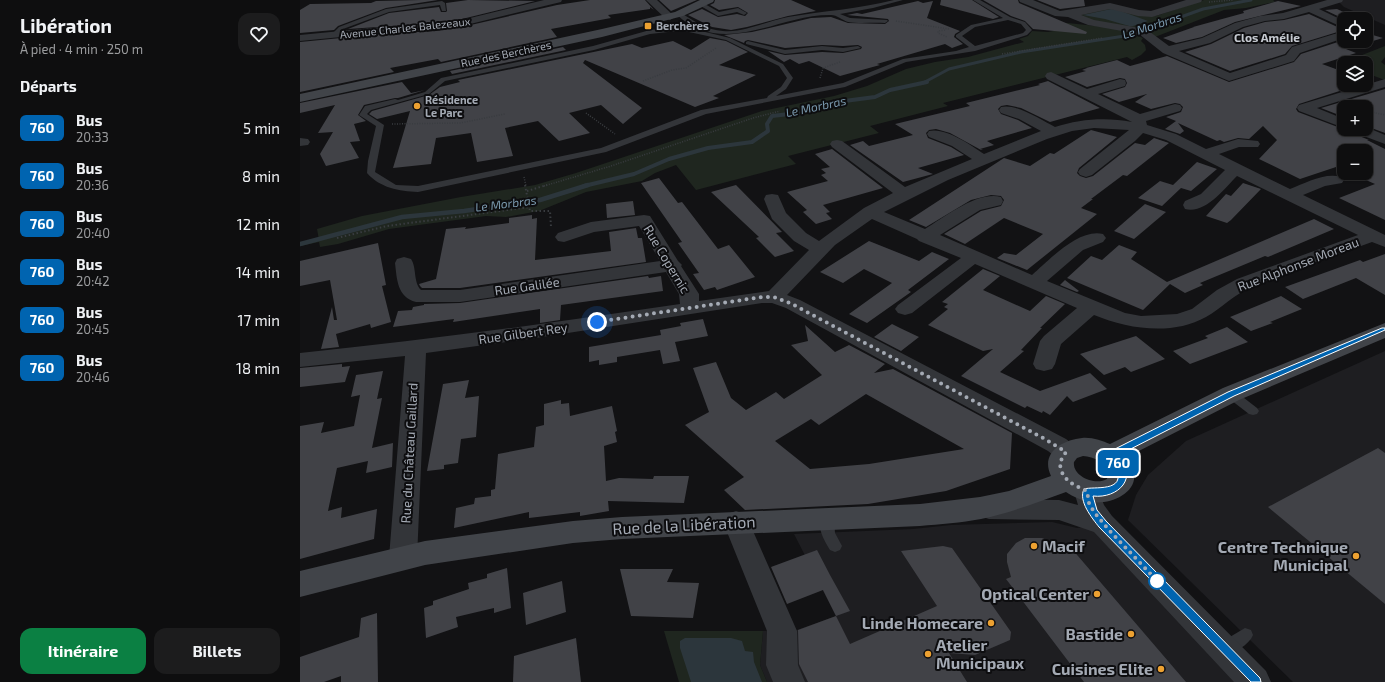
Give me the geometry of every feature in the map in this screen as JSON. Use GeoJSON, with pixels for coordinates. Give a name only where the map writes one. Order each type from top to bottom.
{"type":"FeatureCollection","features":[{"type":"Feature","properties":{"kind":"street","name":"Avenue Charles Balezeaux"},"geometry":{"type":"LineString","coordinates":[[300,38],[382,30],[436,27],[462,23],[557,0]]}},
{"type":"Feature","properties":{"kind":"street"},"geometry":{"type":"LineString","coordinates":[[651,0],[672,15]]}},
{"type":"Feature","properties":{"kind":"street"},"geometry":{"type":"LineString","coordinates":[[1024,0],[1057,13],[1068,14],[1092,22],[1135,29],[1147,34],[1167,50],[1234,79],[1290,58],[1296,50],[1337,36]]}},
{"type":"Feature","properties":{"kind":"street"},"geometry":{"type":"LineString","coordinates":[[1068,14],[1110,6],[1142,14],[1156,14],[1197,0]]}},
{"type":"Feature","properties":{"kind":"street"},"geometry":{"type":"LineString","coordinates":[[1167,50],[1206,41],[1239,25],[1264,18],[1284,16],[1338,0]]}},
{"type":"Feature","properties":{"kind":"street","name":"Rue des Berchères"},"geometry":{"type":"LineString","coordinates":[[300,98],[602,33],[672,15],[705,2]]}},
{"type":"Feature","properties":{"kind":"street"},"geometry":{"type":"LineString","coordinates":[[1308,8],[1337,22]]}},
{"type":"Feature","properties":{"kind":"street"},"geometry":{"type":"LineString","coordinates":[[1051,76],[1086,93],[1140,123],[1379,239]]}},
{"type":"Feature","properties":{"kind":"street"},"geometry":{"type":"LineString","coordinates":[[1337,121],[1304,108],[1385,83]]}},
{"type":"Feature","properties":{"kind":"street"},"geometry":{"type":"LineString","coordinates":[[1086,93],[1120,84]]}},
{"type":"Feature","properties":{"kind":"street"},"geometry":{"type":"LineString","coordinates":[[774,297],[821,250],[848,227],[870,212],[904,194],[984,160],[1068,127],[1098,124],[1140,123],[1175,108]]}},
{"type":"Feature","properties":{"kind":"street"},"geometry":{"type":"LineString","coordinates":[[1006,110],[1024,116],[1054,132]]}},
{"type":"Feature","properties":{"kind":"street"},"geometry":{"type":"LineString","coordinates":[[1086,172],[1130,138],[1140,123]]}},
{"type":"Feature","properties":{"kind":"street"},"geometry":{"type":"LineString","coordinates":[[934,134],[957,143],[984,160]]}},
{"type":"Feature","properties":{"kind":"street"},"geometry":{"type":"LineString","coordinates":[[1373,135],[1385,140]]}},
{"type":"Feature","properties":{"kind":"street"},"geometry":{"type":"LineString","coordinates":[[1205,154],[1238,143],[1253,144]]}},
{"type":"Feature","properties":{"kind":"street"},"geometry":{"type":"LineString","coordinates":[[837,144],[904,194]]}},
{"type":"Feature","properties":{"kind":"street"},"geometry":{"type":"LineString","coordinates":[[1191,205],[1207,197],[1236,169]]}},
{"type":"Feature","properties":{"kind":"street"},"geometry":{"type":"LineString","coordinates":[[1289,195],[1322,182],[1336,180]]}},
{"type":"Feature","properties":{"kind":"street"},"geometry":{"type":"LineString","coordinates":[[772,199],[778,215],[800,237],[821,250]]}},
{"type":"Feature","properties":{"kind":"street"},"geometry":{"type":"LineString","coordinates":[[926,237],[974,206],[995,201]]}},
{"type":"Feature","properties":{"kind":"street","name":"Rue Alphonse Moreau"},"geometry":{"type":"LineString","coordinates":[[870,212],[1091,307],[1121,319],[1141,322],[1180,320],[1200,313],[1224,294],[1244,283],[1379,239]]}},
{"type":"Feature","properties":{"kind":"street","name":"Rue Copernic"},"geometry":{"type":"LineString","coordinates":[[564,237],[591,227],[644,220],[673,265],[689,294],[690,307]]}},
{"type":"Feature","properties":{"kind":"street"},"geometry":{"type":"LineString","coordinates":[[1033,283],[1077,246],[1097,238]]}},
{"type":"Feature","properties":{"kind":"street"},"geometry":{"type":"LineString","coordinates":[[905,309],[973,257]]}},
{"type":"Feature","properties":{"kind":"street","name":"Rue Galilée"},"geometry":{"type":"LineString","coordinates":[[404,263],[408,288],[416,296],[460,296],[673,265]]}},
{"type":"Feature","properties":{"kind":"street","name":"Rue Gilbert Rey"},"geometry":{"type":"LineString","coordinates":[[300,360],[416,348],[603,322],[690,307],[762,297],[774,297],[800,308],[1043,438],[1066,452]]}},
{"type":"Feature","properties":{"kind":"street"},"geometry":{"type":"LineString","coordinates":[[1044,364],[1051,341],[1091,307]]}},
{"type":"Feature","properties":{"kind":"street"},"geometry":{"type":"LineString","coordinates":[[1110,455],[1231,394],[1385,330]]}},
{"type":"Feature","properties":{"kind":"street","name":"Rue du Château Gaillard"},"geometry":{"type":"LineString","coordinates":[[403,558],[410,424],[416,348]]}},
{"type":"Feature","properties":{"kind":"street"},"geometry":{"type":"LineString","coordinates":[[1077,486],[1098,493],[1115,488],[1120,483],[1122,476],[1121,469],[1117,461],[1102,450],[1087,447],[1074,448],[1066,452],[1060,462],[1060,468],[1077,486],[1103,524],[1234,642],[1256,682]]}},
{"type":"Feature","properties":{"kind":"street","name":"Rue de la Libération"},"geometry":{"type":"LineString","coordinates":[[300,584],[403,558],[585,530],[736,522],[920,515],[980,508],[1077,486]]}},
{"type":"Feature","properties":{"kind":"street"},"geometry":{"type":"LineString","coordinates":[[980,508],[1059,510],[1103,524]]}},
{"type":"Feature","properties":{"kind":"street"},"geometry":{"type":"LineString","coordinates":[[736,522],[782,631],[782,665],[789,682]]}},
{"type":"Feature","properties":{"kind":"lane"},"geometry":{"type":"LineString","coordinates":[[672,15],[703,29],[722,33],[740,33],[787,20],[882,6],[900,0]]}},
{"type":"Feature","properties":{"kind":"lane"},"geometry":{"type":"LineString","coordinates":[[766,100],[784,88],[790,78],[781,65],[728,39],[689,30],[677,29],[650,32],[632,38],[613,41],[594,48],[443,78],[428,93],[368,108],[363,115],[380,124],[371,173],[382,182],[396,189],[418,189],[602,150],[704,112],[845,85],[905,60],[975,49],[1019,36],[1029,30],[1023,23],[1008,18],[976,0]]}},
{"type":"Feature","properties":{"kind":"lane"},"geometry":{"type":"LineString","coordinates":[[705,2],[718,15],[738,10],[744,13]]}},
{"type":"Feature","properties":{"kind":"lane"},"geometry":{"type":"LineString","coordinates":[[334,35],[341,28],[388,10],[442,3],[444,10]]}},
{"type":"Feature","properties":{"kind":"lane"},"geometry":{"type":"LineString","coordinates":[[834,13],[849,20],[885,21]]}},
{"type":"Feature","properties":{"kind":"lane"},"geometry":{"type":"LineString","coordinates":[[975,49],[958,36],[973,26],[1008,18]]}},
{"type":"Feature","properties":{"kind":"lane"},"geometry":{"type":"LineString","coordinates":[[602,33],[613,41]]}},
{"type":"Feature","properties":{"kind":"lane"},"geometry":{"type":"LineString","coordinates":[[740,33],[749,44],[785,52],[822,48],[843,50],[858,48]]}},
{"type":"Feature","properties":{"kind":"lane"},"geometry":{"type":"LineString","coordinates":[[1231,394],[1253,410]]}},
{"type":"Feature","properties":{"kind":"lane"},"geometry":{"type":"LineString","coordinates":[[827,519],[828,533],[834,546]]}},
{"type":"Feature","properties":{"kind":"path"},"geometry":{"type":"LineString","coordinates":[[885,21],[908,22],[916,25],[949,29]]}},
{"type":"Feature","properties":{"kind":"path"},"geometry":{"type":"LineString","coordinates":[[998,54],[1102,38]]}},
{"type":"Feature","properties":{"kind":"path"},"geometry":{"type":"LineString","coordinates":[[643,81],[672,70],[686,68],[728,39]]}},
{"type":"Feature","properties":{"kind":"path"},"geometry":{"type":"LineString","coordinates":[[833,88],[821,81],[822,68],[846,60],[858,48]]}},
{"type":"Feature","properties":{"kind":"path"},"geometry":{"type":"LineString","coordinates":[[527,191],[611,166],[753,118],[786,109]]}},
{"type":"Feature","properties":{"kind":"path"},"geometry":{"type":"LineString","coordinates":[[1373,112],[1385,115]]}},
{"type":"Feature","properties":{"kind":"path"},"geometry":{"type":"LineString","coordinates":[[1380,113],[1385,112]]}},
{"type":"Feature","properties":{"kind":"path"},"geometry":{"type":"LineString","coordinates":[[586,113],[625,142]]}},
{"type":"Feature","properties":{"kind":"path"},"geometry":{"type":"LineString","coordinates":[[380,124],[460,123],[505,114]]}},
{"type":"Feature","properties":{"kind":"path"},"geometry":{"type":"LineString","coordinates":[[522,168],[529,199],[530,211],[550,211],[551,231],[564,237]]}},
{"type":"Feature","properties":{"kind":"path"},"geometry":{"type":"LineString","coordinates":[[337,238],[387,226],[530,206]]}},
{"type":"Feature","properties":{"kind":"shaded area"},"geometry":{"type":"Polygon","coordinates":[[[1204,0],[1273,0],[1275,2],[1246,8],[1224,10],[1155,37],[1150,33],[1152,32],[1098,22],[1077,15],[1106,8],[1151,16],[1159,15],[1204,0]]]}},
{"type":"Feature","properties":{"kind":"shaded area"},"geometry":{"type":"Polygon","coordinates":[[[1337,0],[1385,0],[1385,25],[1373,20],[1373,12],[1355,12],[1344,7],[1337,0]]]}},
{"type":"Feature","properties":{"kind":"shaded area"},"geometry":{"type":"Polygon","coordinates":[[[1111,9],[1118,10],[1148,21],[1129,26],[1105,19],[1083,15],[1111,9]]]}},
{"type":"Feature","properties":{"kind":"shaded area"},"geometry":{"type":"Polygon","coordinates":[[[1068,23],[1123,29],[1143,38],[1141,41],[1145,45],[1146,50],[1132,60],[1127,57],[943,103],[948,106],[870,126],[879,133],[788,156],[796,164],[696,190],[676,165],[655,173],[642,181],[586,192],[539,211],[506,217],[486,216],[389,229],[338,244],[320,247],[319,242],[300,246],[300,243],[319,240],[317,229],[362,216],[461,197],[535,185],[576,173],[762,111],[834,96],[867,86],[906,69],[935,62],[968,57],[1024,42],[1019,39],[1028,36],[1032,31],[1048,32],[1059,30],[1048,26],[1068,23]]]}},
{"type":"Feature","properties":{"kind":"shaded area"},"geometry":{"type":"Polygon","coordinates":[[[1385,46],[1385,57],[1381,62],[1385,65],[1385,80],[1373,76],[1373,56],[1360,56],[1385,46]]]}},
{"type":"Feature","properties":{"kind":"shaded area"},"geometry":{"type":"Polygon","coordinates":[[[1385,351],[1385,682],[1293,682],[1128,520],[1136,495],[1148,475],[1186,441],[1385,351]]]}},
{"type":"Feature","properties":{"kind":"shaded area"},"geometry":{"type":"Polygon","coordinates":[[[1052,522],[1077,528],[1103,524],[1255,682],[767,682],[760,665],[763,631],[797,630],[836,616],[794,534],[913,529],[951,525],[1052,522]]]}},
{"type":"Feature","properties":{"kind":"shaded area"},"geometry":{"type":"Polygon","coordinates":[[[664,631],[763,631],[760,665],[767,682],[679,682],[664,631]]]}},
{"type":"Feature","properties":{"kind":"shaded area"},"geometry":{"type":"Polygon","coordinates":[[[685,638],[731,638],[742,641],[745,651],[753,652],[754,662],[762,682],[691,682],[680,648],[680,641],[685,638]]]}},
{"type":"Feature","properties":{"kind":"building"},"geometry":{"type":"Polygon","coordinates":[[[438,0],[386,8],[338,26],[334,30],[300,33],[300,10],[310,4],[438,0]]]}},
{"type":"Feature","properties":{"kind":"building"},"geometry":{"type":"Polygon","coordinates":[[[468,0],[535,1],[462,19],[436,23],[348,29],[389,13],[439,7],[441,12],[446,12],[446,3],[468,0]]]}},
{"type":"Feature","properties":{"kind":"building"},"geometry":{"type":"Polygon","coordinates":[[[590,0],[645,0],[654,10],[650,7],[650,9],[608,15],[611,18],[551,29],[557,37],[441,62],[438,59],[390,68],[394,72],[300,92],[300,42],[382,34],[436,31],[462,27],[557,5],[590,0]]]}},
{"type":"Feature","properties":{"kind":"building"},"geometry":{"type":"Polygon","coordinates":[[[659,0],[697,0],[671,11],[659,0]]]}},
{"type":"Feature","properties":{"kind":"building"},"geometry":{"type":"Polygon","coordinates":[[[715,0],[791,0],[816,11],[788,16],[731,30],[712,27],[688,15],[702,9],[718,17],[737,14],[745,16],[748,13],[738,7],[719,10],[710,5],[714,3],[715,0]]]}},
{"type":"Feature","properties":{"kind":"building"},"geometry":{"type":"Polygon","coordinates":[[[941,0],[972,0],[999,17],[993,19],[940,5],[941,0]]]}},
{"type":"Feature","properties":{"kind":"building"},"geometry":{"type":"Polygon","coordinates":[[[983,0],[1018,0],[1019,3],[1087,32],[1086,34],[1033,29],[1025,21],[1011,16],[983,0]]]}},
{"type":"Feature","properties":{"kind":"building"},"geometry":{"type":"Polygon","coordinates":[[[1037,0],[1084,0],[1085,6],[1060,9],[1037,0]]]}},
{"type":"Feature","properties":{"kind":"building"},"geometry":{"type":"Polygon","coordinates":[[[918,1],[923,3],[933,1],[927,18],[960,31],[955,34],[954,37],[963,44],[952,48],[945,44],[840,76],[809,61],[799,64],[790,59],[784,62],[768,51],[785,55],[822,52],[843,53],[861,49],[862,47],[858,45],[822,45],[785,48],[748,40],[744,43],[724,35],[752,32],[811,18],[831,17],[848,23],[885,24],[889,21],[888,19],[847,15],[857,13],[862,14],[918,1]]]}},
{"type":"Feature","properties":{"kind":"building"},"geometry":{"type":"Polygon","coordinates":[[[1278,1],[1301,6],[1235,22],[1202,37],[1176,43],[1163,38],[1193,27],[1244,13],[1243,11],[1278,1]]]}},
{"type":"Feature","properties":{"kind":"building"},"geometry":{"type":"Polygon","coordinates":[[[1337,9],[1344,12],[1337,12],[1337,16],[1325,10],[1337,9]]]}},
{"type":"Feature","properties":{"kind":"building"},"geometry":{"type":"Polygon","coordinates":[[[1309,14],[1337,27],[1337,32],[1292,46],[1285,54],[1230,71],[1185,52],[1211,44],[1244,28],[1265,22],[1284,20],[1309,14]]]}},
{"type":"Feature","properties":{"kind":"building"},"geometry":{"type":"Polygon","coordinates":[[[1373,35],[1383,38],[1373,41],[1373,35]]]}},
{"type":"Feature","properties":{"kind":"building","name":"Résidence Le Parc"},"geometry":{"type":"Polygon","coordinates":[[[710,38],[726,41],[748,52],[719,65],[756,75],[713,96],[719,98],[695,107],[585,60],[583,63],[642,108],[623,124],[601,105],[569,113],[590,133],[559,141],[538,121],[505,128],[513,156],[477,162],[471,133],[436,138],[431,164],[393,168],[410,111],[377,119],[369,114],[372,111],[429,95],[440,87],[460,82],[458,80],[632,44],[642,48],[673,41],[691,50],[710,38]]]}},
{"type":"Feature","properties":{"kind":"building"},"geometry":{"type":"Polygon","coordinates":[[[1337,42],[1337,48],[1349,48],[1346,49],[1356,53],[1347,56],[1337,56],[1337,59],[1322,64],[1337,69],[1337,92],[1299,104],[1296,109],[1298,112],[1337,127],[1337,136],[1359,136],[1385,149],[1385,220],[1339,198],[1375,184],[1366,180],[1373,180],[1373,144],[1337,144],[1337,167],[1300,179],[1259,159],[1277,140],[1263,126],[1249,139],[1238,138],[1224,142],[1220,140],[1217,141],[1178,123],[1184,131],[1180,134],[1165,129],[1176,121],[1166,117],[1181,112],[1183,107],[1180,104],[1175,103],[1151,109],[1135,102],[1147,94],[1119,102],[1102,94],[1125,87],[1127,83],[1125,79],[1120,78],[1087,87],[1065,77],[1086,71],[1082,70],[1086,68],[1117,60],[1130,66],[1167,56],[1229,82],[1294,62],[1301,54],[1337,42]]]}},
{"type":"Feature","properties":{"kind":"building"},"geometry":{"type":"Polygon","coordinates":[[[563,47],[566,50],[452,74],[450,71],[563,47]]]}},
{"type":"Feature","properties":{"kind":"building"},"geometry":{"type":"Polygon","coordinates":[[[1048,81],[1100,108],[1050,122],[1021,108],[1007,105],[1001,106],[998,109],[1001,114],[1018,120],[1032,128],[987,141],[994,145],[980,149],[983,150],[981,150],[950,133],[936,129],[929,130],[926,133],[928,138],[951,147],[964,155],[918,168],[933,174],[903,182],[850,145],[863,141],[869,146],[913,135],[895,124],[970,106],[966,103],[1040,85],[1038,84],[1048,81]]]}},
{"type":"Feature","properties":{"kind":"building"},"geometry":{"type":"Polygon","coordinates":[[[402,82],[411,93],[425,90],[398,98],[364,105],[358,115],[366,121],[354,124],[360,141],[350,142],[359,158],[326,166],[320,154],[333,132],[318,133],[335,105],[300,113],[300,103],[402,82]]]}},
{"type":"Feature","properties":{"kind":"building"},"geometry":{"type":"Polygon","coordinates":[[[1385,89],[1385,133],[1373,129],[1373,100],[1348,100],[1385,89]]]}},
{"type":"Feature","properties":{"kind":"building"},"geometry":{"type":"Polygon","coordinates":[[[1337,103],[1337,114],[1321,108],[1337,103]]]}},
{"type":"Feature","properties":{"kind":"building"},"geometry":{"type":"Polygon","coordinates":[[[1091,130],[1117,137],[1079,168],[1077,173],[1086,178],[1093,176],[1135,143],[1145,145],[1154,138],[1169,143],[1127,176],[1123,175],[1091,199],[1093,199],[1081,208],[1097,214],[1027,270],[997,258],[1004,253],[1016,255],[1043,234],[1004,218],[965,244],[944,234],[981,211],[1001,206],[1004,200],[1001,196],[991,195],[971,200],[926,227],[909,220],[1004,158],[1030,166],[1050,153],[1054,154],[1091,130]]]}},
{"type":"Feature","properties":{"kind":"building"},"geometry":{"type":"Polygon","coordinates":[[[832,149],[883,188],[823,205],[830,212],[826,213],[832,219],[816,224],[803,212],[807,210],[787,192],[828,181],[821,175],[826,173],[821,169],[830,167],[815,154],[832,149]]]}},
{"type":"Feature","properties":{"kind":"building"},"geometry":{"type":"Polygon","coordinates":[[[1197,162],[1217,169],[1191,191],[1181,188],[1162,206],[1138,198],[1160,181],[1173,185],[1197,162]]]}},
{"type":"Feature","properties":{"kind":"building"},"geometry":{"type":"Polygon","coordinates":[[[659,178],[678,203],[682,202],[718,249],[729,245],[755,277],[717,290],[715,287],[704,290],[693,274],[699,273],[678,243],[682,242],[641,183],[659,178]]]}},
{"type":"Feature","properties":{"kind":"building"},"geometry":{"type":"Polygon","coordinates":[[[1243,183],[1261,189],[1231,220],[1227,223],[1206,216],[1226,194],[1231,196],[1243,183]]]}},
{"type":"Feature","properties":{"kind":"building"},"geometry":{"type":"Polygon","coordinates":[[[736,185],[782,232],[776,233],[794,251],[775,257],[756,238],[759,237],[711,192],[736,185]]]}},
{"type":"Feature","properties":{"kind":"building"},"geometry":{"type":"Polygon","coordinates":[[[633,201],[635,215],[607,218],[606,204],[633,201]]]}},
{"type":"Feature","properties":{"kind":"building"},"geometry":{"type":"Polygon","coordinates":[[[1145,204],[1166,212],[1134,239],[1114,231],[1145,204]]]}},
{"type":"Feature","properties":{"kind":"building"},"geometry":{"type":"Polygon","coordinates":[[[532,215],[532,219],[537,218],[535,260],[611,251],[609,232],[636,228],[638,238],[642,238],[646,262],[460,288],[422,288],[420,286],[419,284],[436,279],[446,229],[466,227],[465,229],[509,223],[509,218],[532,215]]]}},
{"type":"Feature","properties":{"kind":"building"},"geometry":{"type":"Polygon","coordinates":[[[1314,219],[1334,229],[1268,257],[1265,256],[1200,283],[1203,285],[1185,293],[1170,284],[1143,310],[1067,278],[1091,256],[1102,260],[1119,245],[1137,252],[1131,259],[1167,282],[1314,219]]]}},
{"type":"Feature","properties":{"kind":"building"},"geometry":{"type":"Polygon","coordinates":[[[869,241],[919,261],[932,252],[949,259],[908,290],[911,292],[867,323],[849,314],[892,283],[864,269],[843,283],[820,272],[869,241]]]}},
{"type":"Feature","properties":{"kind":"building"},"geometry":{"type":"Polygon","coordinates":[[[378,243],[386,285],[382,286],[391,322],[371,328],[370,324],[336,334],[339,347],[321,349],[332,307],[334,320],[337,320],[330,280],[300,286],[300,261],[378,243]]]}},
{"type":"Feature","properties":{"kind":"building"},"geometry":{"type":"Polygon","coordinates":[[[1385,254],[1385,295],[1356,278],[1303,299],[1285,287],[1360,260],[1363,262],[1385,254]]]}},
{"type":"Feature","properties":{"kind":"building"},"geometry":{"type":"Polygon","coordinates":[[[983,269],[1000,276],[983,290],[1030,311],[1046,296],[1065,304],[1040,328],[1042,328],[1021,350],[1024,351],[1000,372],[1040,391],[1090,373],[1107,389],[1073,402],[1067,396],[1050,415],[1027,406],[1025,408],[961,376],[993,349],[983,351],[928,325],[948,309],[944,307],[948,304],[942,302],[983,269]]]}},
{"type":"Feature","properties":{"kind":"building"},"geometry":{"type":"Polygon","coordinates":[[[648,276],[649,278],[661,276],[663,291],[561,305],[560,320],[540,323],[540,309],[453,322],[454,319],[393,327],[398,311],[412,310],[413,307],[424,304],[460,303],[648,276]]]}},
{"type":"Feature","properties":{"kind":"building"},"geometry":{"type":"Polygon","coordinates":[[[1065,280],[1079,291],[1077,292],[1060,285],[1065,280]]]}},
{"type":"Feature","properties":{"kind":"building"},"geometry":{"type":"Polygon","coordinates":[[[1281,296],[1302,309],[1270,322],[1273,323],[1251,331],[1230,317],[1281,296]]]}},
{"type":"Feature","properties":{"kind":"building"},"geometry":{"type":"Polygon","coordinates":[[[703,319],[708,336],[675,342],[680,361],[663,364],[660,350],[617,357],[617,362],[599,365],[599,360],[589,362],[589,347],[661,335],[660,330],[681,326],[680,323],[703,319]]]}},
{"type":"Feature","properties":{"kind":"building"},"geometry":{"type":"Polygon","coordinates":[[[892,324],[919,337],[901,351],[874,337],[892,324]]]}},
{"type":"Feature","properties":{"kind":"building"},"geometry":{"type":"Polygon","coordinates":[[[805,325],[835,352],[849,345],[885,364],[874,373],[893,369],[1012,433],[1010,469],[946,491],[868,504],[745,510],[724,490],[744,477],[685,425],[709,412],[693,368],[716,362],[731,398],[746,410],[776,392],[784,399],[822,375],[791,345],[808,341],[805,325]],[[866,394],[819,425],[811,419],[775,441],[810,469],[869,464],[964,449],[866,394]]]}},
{"type":"Feature","properties":{"kind":"building"},"geometry":{"type":"Polygon","coordinates":[[[1227,327],[1248,342],[1190,364],[1173,351],[1208,338],[1205,336],[1227,327]]]}},
{"type":"Feature","properties":{"kind":"building"},"geometry":{"type":"Polygon","coordinates":[[[1136,336],[1165,359],[1131,372],[1125,367],[1104,375],[1080,354],[1136,336]]]}},
{"type":"Feature","properties":{"kind":"building"},"geometry":{"type":"Polygon","coordinates":[[[342,364],[342,367],[350,366],[345,382],[300,387],[300,368],[342,364]]]}},
{"type":"Feature","properties":{"kind":"building"},"geometry":{"type":"Polygon","coordinates":[[[383,371],[377,399],[382,398],[372,448],[393,443],[392,467],[366,473],[368,461],[337,468],[328,511],[342,507],[341,518],[377,509],[374,539],[300,559],[300,426],[324,422],[321,433],[354,426],[360,395],[351,397],[356,375],[383,371]]]}},
{"type":"Feature","properties":{"kind":"building"},"geometry":{"type":"Polygon","coordinates":[[[469,380],[465,398],[479,396],[476,437],[461,439],[458,463],[444,465],[444,469],[427,471],[443,384],[469,380]]]}},
{"type":"Feature","properties":{"kind":"building"},"geometry":{"type":"Polygon","coordinates":[[[561,400],[561,404],[569,403],[570,416],[612,406],[617,431],[615,432],[617,442],[604,446],[606,481],[619,478],[653,479],[654,476],[689,476],[684,503],[608,501],[609,511],[580,516],[580,512],[529,518],[529,512],[454,528],[456,508],[474,504],[475,498],[491,496],[491,490],[495,489],[498,454],[534,447],[536,427],[544,425],[544,404],[561,400]]]}},
{"type":"Feature","properties":{"kind":"building","name":"Centre Technique Municipal"},"geometry":{"type":"Polygon","coordinates":[[[1378,448],[1385,453],[1385,604],[1268,507],[1378,448]]]}},
{"type":"Feature","properties":{"kind":"building"},"geometry":{"type":"Polygon","coordinates":[[[1025,538],[1042,538],[1057,544],[1067,552],[1072,549],[1186,682],[1084,682],[1006,579],[1011,577],[1007,562],[1007,554],[1016,543],[1025,538]]]}},
{"type":"Feature","properties":{"kind":"building"},"geometry":{"type":"Polygon","coordinates":[[[943,546],[952,548],[1011,632],[1010,640],[975,655],[949,653],[967,682],[808,682],[799,664],[798,630],[836,616],[850,644],[937,606],[901,551],[943,546]]]}},
{"type":"Feature","properties":{"kind":"building"},"geometry":{"type":"Polygon","coordinates":[[[817,550],[850,611],[836,616],[823,590],[787,604],[771,567],[817,550]]]}},
{"type":"Feature","properties":{"kind":"building"},"geometry":{"type":"Polygon","coordinates":[[[507,568],[511,608],[494,613],[494,608],[456,617],[458,627],[426,638],[424,608],[433,605],[433,601],[469,589],[468,583],[487,578],[487,574],[507,568]]]}},
{"type":"Feature","properties":{"kind":"building"},"geometry":{"type":"Polygon","coordinates":[[[620,569],[673,569],[667,582],[699,583],[693,618],[631,616],[620,569]]]}},
{"type":"Feature","properties":{"kind":"building"},"geometry":{"type":"Polygon","coordinates":[[[562,581],[566,612],[526,625],[523,593],[562,581]]]}},
{"type":"Feature","properties":{"kind":"building"},"geometry":{"type":"Polygon","coordinates":[[[377,613],[378,682],[341,682],[341,676],[324,682],[300,682],[300,657],[359,637],[361,618],[377,613]]]}},
{"type":"Feature","properties":{"kind":"building"},"geometry":{"type":"Polygon","coordinates":[[[576,638],[581,682],[513,682],[514,656],[576,638]]]}},
{"type":"Feature","properties":{"kind":"waterway","name":"Le Morbras"},"geometry":{"type":"LineString","coordinates":[[923,83],[949,69],[1021,52],[1131,35],[1203,9],[1251,0]]}},
{"type":"Feature","properties":{"kind":"waterway","name":"Le Morbras"},"geometry":{"type":"LineString","coordinates":[[587,185],[634,174],[669,159],[708,148],[752,142],[768,131],[767,124],[772,116],[806,112],[837,102],[875,97],[890,90],[923,83]]}},
{"type":"Feature","properties":{"kind":"waterway","name":"Le Morbras"},"geometry":{"type":"LineString","coordinates":[[300,244],[402,217],[464,211],[540,200],[587,185]]}},
{"type":"Feature","properties":{"kind":"bus line","name":"760"},"geometry":{"type":"LineString","coordinates":[[1255,682],[1103,524],[1089,503],[1087,491],[1098,493],[1107,491],[1115,488],[1120,483],[1122,476],[1121,469],[1117,461],[1110,455],[1231,394],[1385,330]]}},
{"type":"Feature","properties":{"kind":"place","name":"Berchères"},"geometry":{"type":"Point","coordinates":[648,26]}},
{"type":"Feature","properties":{"kind":"place","name":"Résidence Le Parc"},"geometry":{"type":"Point","coordinates":[417,106]}},
{"type":"Feature","properties":{"kind":"place","name":"Macif"},"geometry":{"type":"Point","coordinates":[1034,546]}},
{"type":"Feature","properties":{"kind":"place","name":"Centre Technique Municipal"},"geometry":{"type":"Point","coordinates":[1356,556]}},
{"type":"Feature","properties":{"kind":"place","name":"Optical Center"},"geometry":{"type":"Point","coordinates":[1097,594]}},
{"type":"Feature","properties":{"kind":"place","name":"Linde Homecare"},"geometry":{"type":"Point","coordinates":[991,623]}},
{"type":"Feature","properties":{"kind":"place","name":"Bastide"},"geometry":{"type":"Point","coordinates":[1131,634]}},
{"type":"Feature","properties":{"kind":"place","name":"Atelier Municipaux"},"geometry":{"type":"Point","coordinates":[928,654]}},
{"type":"Feature","properties":{"kind":"place","name":"Cuisines Elite"},"geometry":{"type":"Point","coordinates":[1161,669]}},
{"type":"Feature","properties":{"kind":"district","name":"Clos Amélie"},"geometry":{"type":"Point","coordinates":[1267,38]}},
{"type":"Feature","properties":{"kind":"route"},"geometry":{"type":"LineString","coordinates":[[597,322],[762,297],[774,297],[792,304],[1057,445],[1066,452],[1062,456],[1060,462],[1060,468],[1063,475],[1076,487],[1087,491],[1089,503],[1103,524],[1158,582],[1157,581]]}}]}
